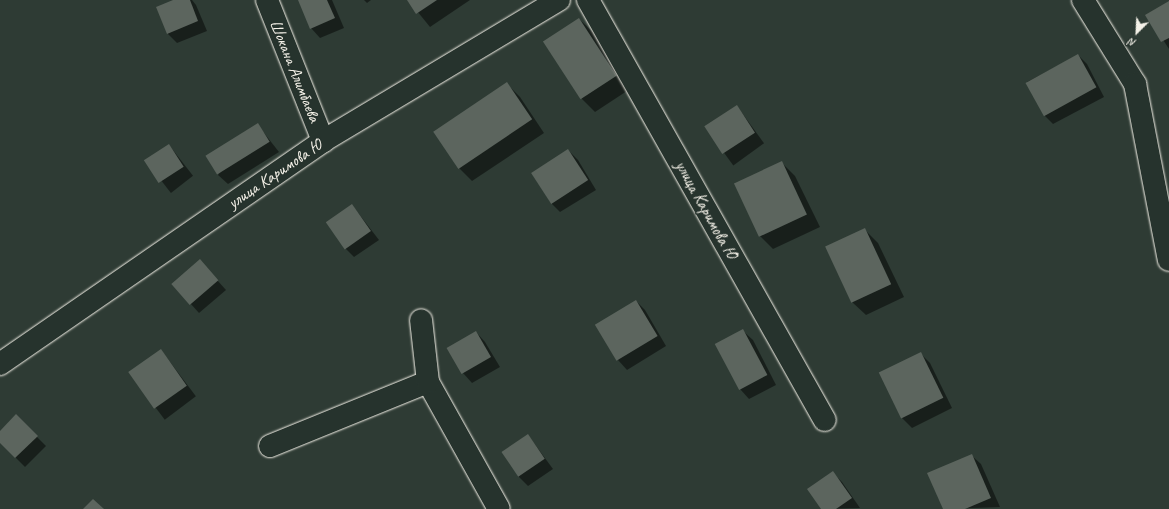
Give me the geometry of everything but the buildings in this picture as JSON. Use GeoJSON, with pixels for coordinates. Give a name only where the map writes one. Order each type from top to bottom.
{"type":"FeatureCollection","features":[{"type":"Feature","properties":{"kind":"street","name":"Шокана Алимбаева"},"geometry":{"type":"LineString","coordinates":[[266,0],[323,141]]}},
{"type":"Feature","properties":{"kind":"street","name":"улица Каримова Ю"},"geometry":{"type":"LineString","coordinates":[[0,364],[323,141],[559,0]]}},
{"type":"Feature","properties":{"kind":"street","name":"улица Каримова Ю"},"geometry":{"type":"LineString","coordinates":[[588,0],[825,420]]}},
{"type":"Feature","properties":{"kind":"street"},"geometry":{"type":"LineString","coordinates":[[1083,0],[1135,84],[1169,260]]}},
{"type":"Feature","properties":{"kind":"street"},"geometry":{"type":"LineString","coordinates":[[421,320],[428,382],[499,509]]}},
{"type":"Feature","properties":{"kind":"street"},"geometry":{"type":"LineString","coordinates":[[270,446],[428,382]]}}]}
